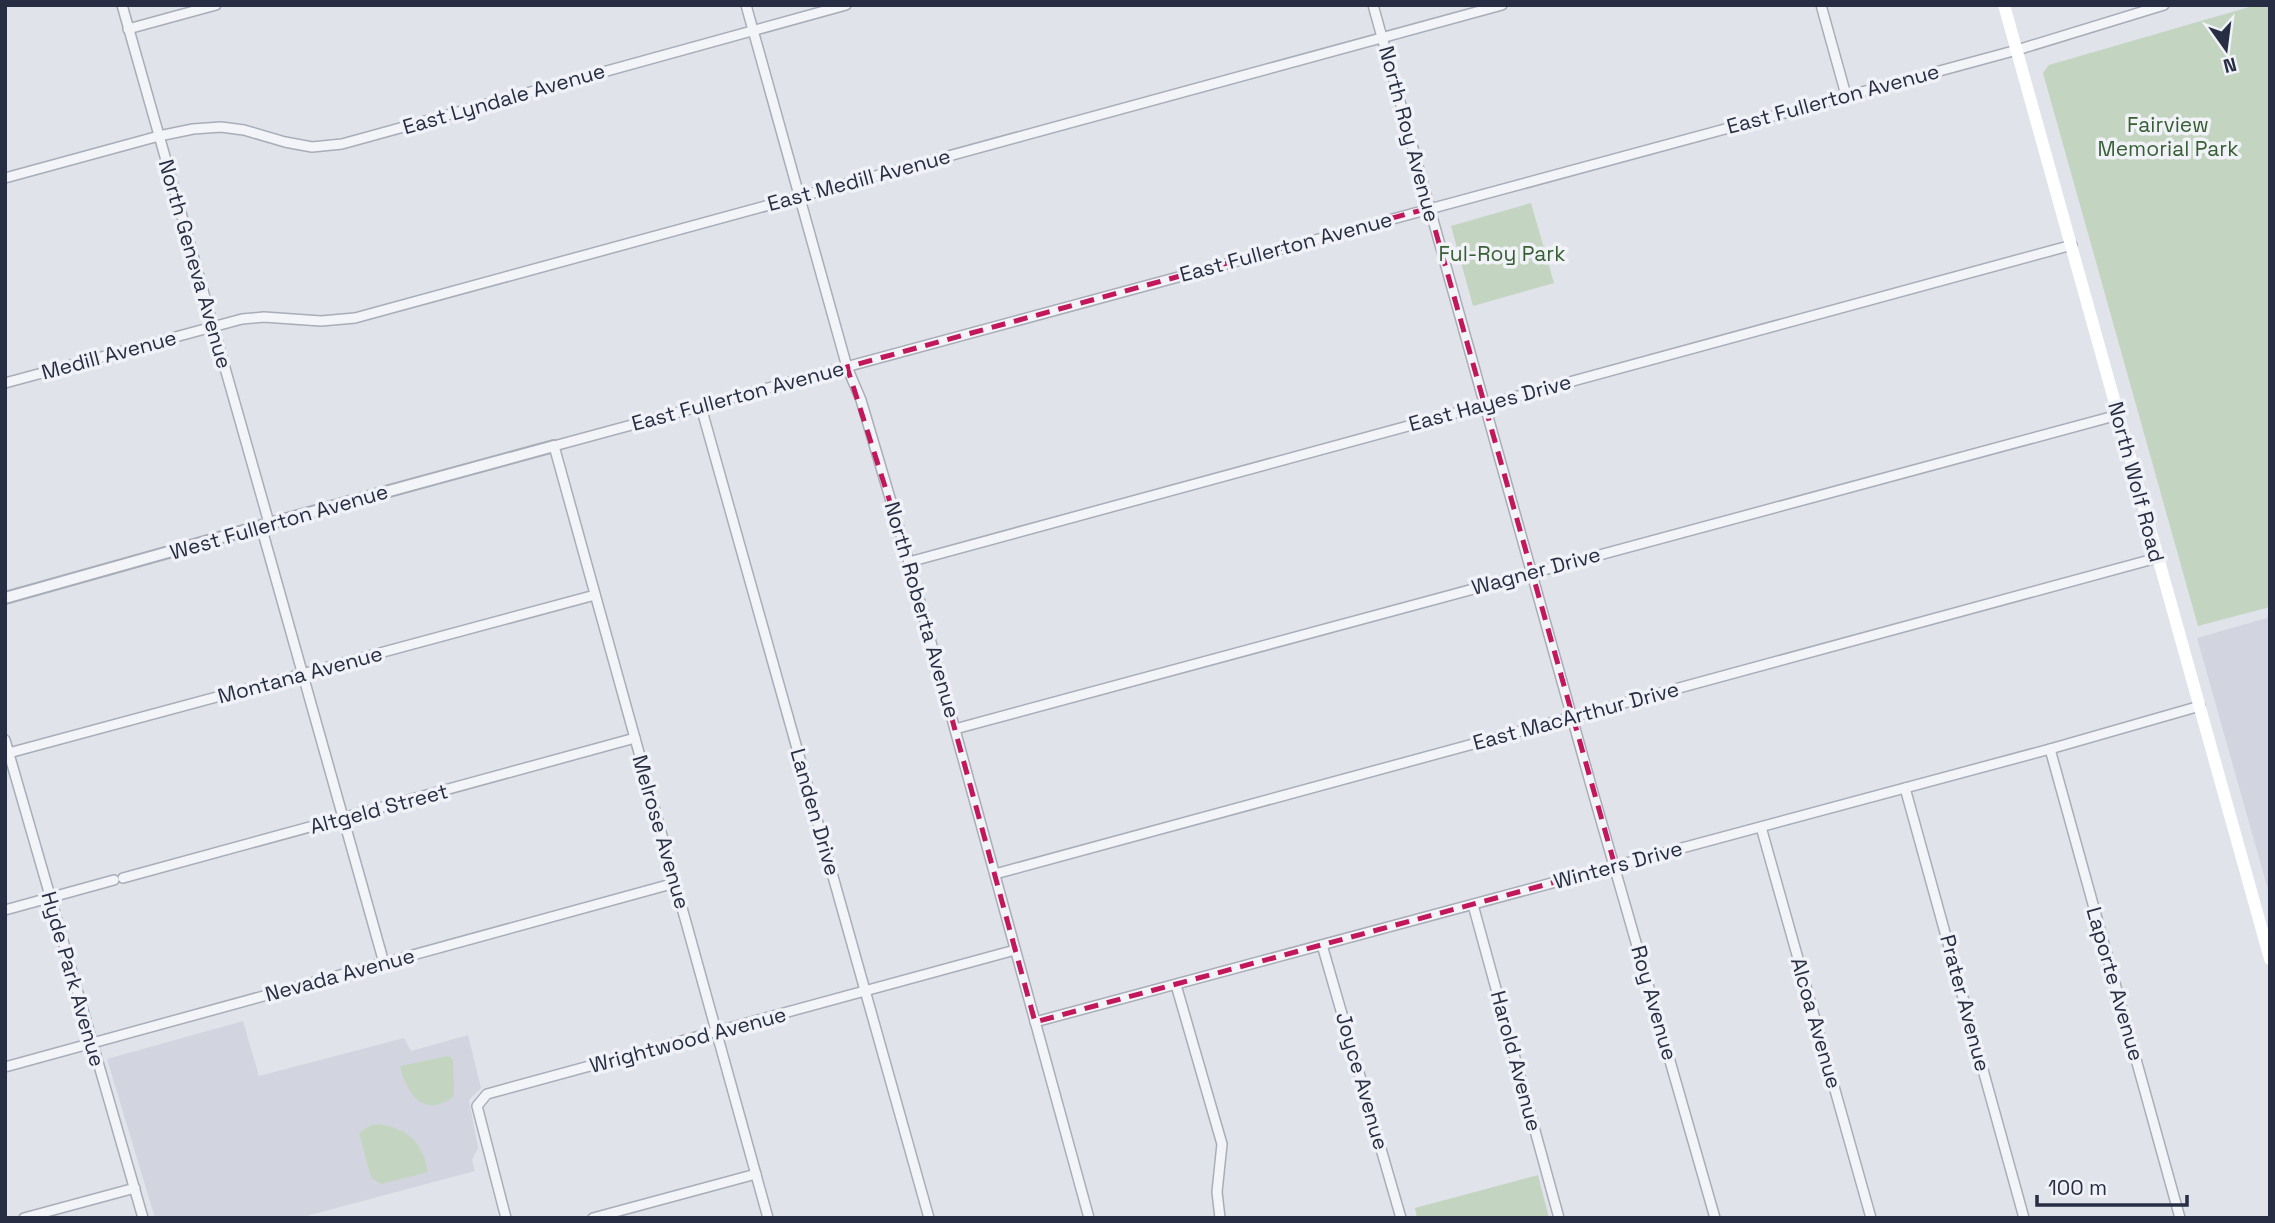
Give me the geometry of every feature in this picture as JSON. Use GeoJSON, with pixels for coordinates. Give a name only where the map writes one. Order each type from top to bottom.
{"type":"FeatureCollection","features":[{"type":"Feature","properties":{"kind":"main road","name":"North Wolf Road"},"geometry":{"type":"LineString","coordinates":[[2004,5],[2270,959]]}},
{"type":"Feature","properties":{"kind":"street","name":"North Geneva Avenue"},"geometry":{"type":"LineString","coordinates":[[122,5],[213,326],[304,674],[384,963]]}},
{"type":"Feature","properties":{"kind":"street"},"geometry":{"type":"LineString","coordinates":[[128,29],[216,5]]}},
{"type":"Feature","properties":{"kind":"street","name":"North Roberta Avenue"},"geometry":{"type":"LineString","coordinates":[[746,5],[847,367],[861,400],[909,562],[1090,1218]]}},
{"type":"Feature","properties":{"kind":"street","name":"East Lyndale Avenue"},"geometry":{"type":"LineString","coordinates":[[5,178],[193,129],[221,127],[244,130],[312,147],[342,144],[846,5]]}},
{"type":"Feature","properties":{"kind":"street","name":"North Roy Avenue"},"geometry":{"type":"LineString","coordinates":[[1373,5],[1592,789]]}},
{"type":"Feature","properties":{"kind":"street","name":"East Medill Avenue"},"geometry":{"type":"LineString","coordinates":[[213,326],[264,317],[321,321],[355,318],[1502,5]]}},
{"type":"Feature","properties":{"kind":"street"},"geometry":{"type":"LineString","coordinates":[[1821,5],[1846,95]]}},
{"type":"Feature","properties":{"kind":"street"},"geometry":{"type":"LineString","coordinates":[[2017,50],[2164,5]]}},
{"type":"Feature","properties":{"kind":"street","name":"East Fullerton Avenue"},"geometry":{"type":"LineString","coordinates":[[554,446],[2017,50]]}},
{"type":"Feature","properties":{"kind":"street","name":"East Hayes Drive"},"geometry":{"type":"LineString","coordinates":[[909,562],[2071,245]]}},
{"type":"Feature","properties":{"kind":"street","name":"Medill Avenue"},"geometry":{"type":"LineString","coordinates":[[5,383],[213,326]]}},
{"type":"Feature","properties":{"kind":"street","name":"Landen Drive"},"geometry":{"type":"LineString","coordinates":[[701,407],[929,1218]]}},
{"type":"Feature","properties":{"kind":"street","name":"Wagner Drive"},"geometry":{"type":"LineString","coordinates":[[955,729],[2118,415]]}},
{"type":"Feature","properties":{"kind":"street","name":"West Fullerton Avenue"},"geometry":{"type":"LineString","coordinates":[[5,598],[554,446]]}},
{"type":"Feature","properties":{"kind":"street","name":"Melrose Avenue"},"geometry":{"type":"LineString","coordinates":[[554,446],[768,1218]]}},
{"type":"Feature","properties":{"kind":"street","name":"East MacArthur Drive"},"geometry":{"type":"LineString","coordinates":[[995,874],[2157,558]]}},
{"type":"Feature","properties":{"kind":"street","name":"Montana Avenue"},"geometry":{"type":"LineString","coordinates":[[7,753],[595,595]]}},
{"type":"Feature","properties":{"kind":"street","name":"Winters Drive"},"geometry":{"type":"LineString","coordinates":[[1035,1022],[2050,749],[2200,706]]}},
{"type":"Feature","properties":{"kind":"street","name":"Altgeld Street"},"geometry":{"type":"LineString","coordinates":[[5,910],[635,738]]}},
{"type":"Feature","properties":{"kind":"street","name":"Hyde Park Avenue"},"geometry":{"type":"LineString","coordinates":[[5,740],[143,1218]]}},
{"type":"Feature","properties":{"kind":"street","name":"Laporte Avenue"},"geometry":{"type":"LineString","coordinates":[[2050,749],[2180,1218]]}},
{"type":"Feature","properties":{"kind":"street","name":"Prater Avenue"},"geometry":{"type":"LineString","coordinates":[[1905,788],[2024,1218]]}},
{"type":"Feature","properties":{"kind":"street","name":"Roy Avenue"},"geometry":{"type":"LineString","coordinates":[[1592,789],[1715,1218]]}},
{"type":"Feature","properties":{"kind":"street","name":"Alcoa Avenue"},"geometry":{"type":"LineString","coordinates":[[1761,827],[1871,1218]]}},
{"type":"Feature","properties":{"kind":"street","name":"Nevada Avenue"},"geometry":{"type":"LineString","coordinates":[[5,1067],[675,883]]}},
{"type":"Feature","properties":{"kind":"street","name":"Harold Avenue"},"geometry":{"type":"LineString","coordinates":[[1473,905],[1559,1218]]}},
{"type":"Feature","properties":{"kind":"street","name":"Joyce Avenue"},"geometry":{"type":"LineString","coordinates":[[1322,945],[1401,1218]]}},
{"type":"Feature","properties":{"kind":"street","name":"Wrightwood Avenue"},"geometry":{"type":"LineString","coordinates":[[506,1218],[477,1106],[486,1094],[1014,950]]}},
{"type":"Feature","properties":{"kind":"street"},"geometry":{"type":"LineString","coordinates":[[1176,985],[1222,1144],[1217,1192],[1220,1218]]}},
{"type":"Feature","properties":{"kind":"street"},"geometry":{"type":"LineString","coordinates":[[593,1218],[756,1174]]}},
{"type":"Feature","properties":{"kind":"street"},"geometry":{"type":"LineString","coordinates":[[24,1218],[135,1188]]}},
{"type":"Feature","properties":{"kind":"highlighted area"},"geometry":{"type":"Polygon","coordinates":[[[1429,208],[1615,866],[1035,1022],[909,562],[847,367],[1429,208]]]}},
{"type":"Feature","properties":{"kind":"shaded area"},"geometry":{"type":"Polygon","coordinates":[[[2270,617],[2270,897],[2197,638],[2270,617]]]}},
{"type":"Feature","properties":{"kind":"shaded area"},"geometry":{"type":"Polygon","coordinates":[[[243,1021],[259,1076],[404,1038],[411,1051],[468,1035],[481,1088],[469,1100],[478,1148],[472,1160],[475,1171],[299,1218],[155,1218],[107,1059],[243,1021]]]}},
{"type":"Feature","properties":{"kind":"green space","name":"Fairview Memorial Park"},"geometry":{"type":"Polygon","coordinates":[[[2256,5],[2270,5],[2270,607],[2198,626],[2043,73],[2049,65],[2256,5]]]}},
{"type":"Feature","properties":{"kind":"green space","name":"Ful-Roy Park"},"geometry":{"type":"Polygon","coordinates":[[[1531,203],[1554,283],[1473,306],[1451,226],[1531,203]]]}},
{"type":"Feature","properties":{"kind":"green space"},"geometry":{"type":"Polygon","coordinates":[[[448,1056],[453,1059],[454,1096],[434,1105],[418,1100],[407,1085],[400,1066],[448,1056]]]}},
{"type":"Feature","properties":{"kind":"green space"},"geometry":{"type":"Polygon","coordinates":[[[379,1124],[406,1133],[418,1145],[428,1172],[381,1184],[371,1178],[359,1133],[371,1125],[379,1124]]]}},
{"type":"Feature","properties":{"kind":"green space"},"geometry":{"type":"Polygon","coordinates":[[[1538,1175],[1549,1218],[1417,1218],[1415,1208],[1538,1175]]]}}]}
